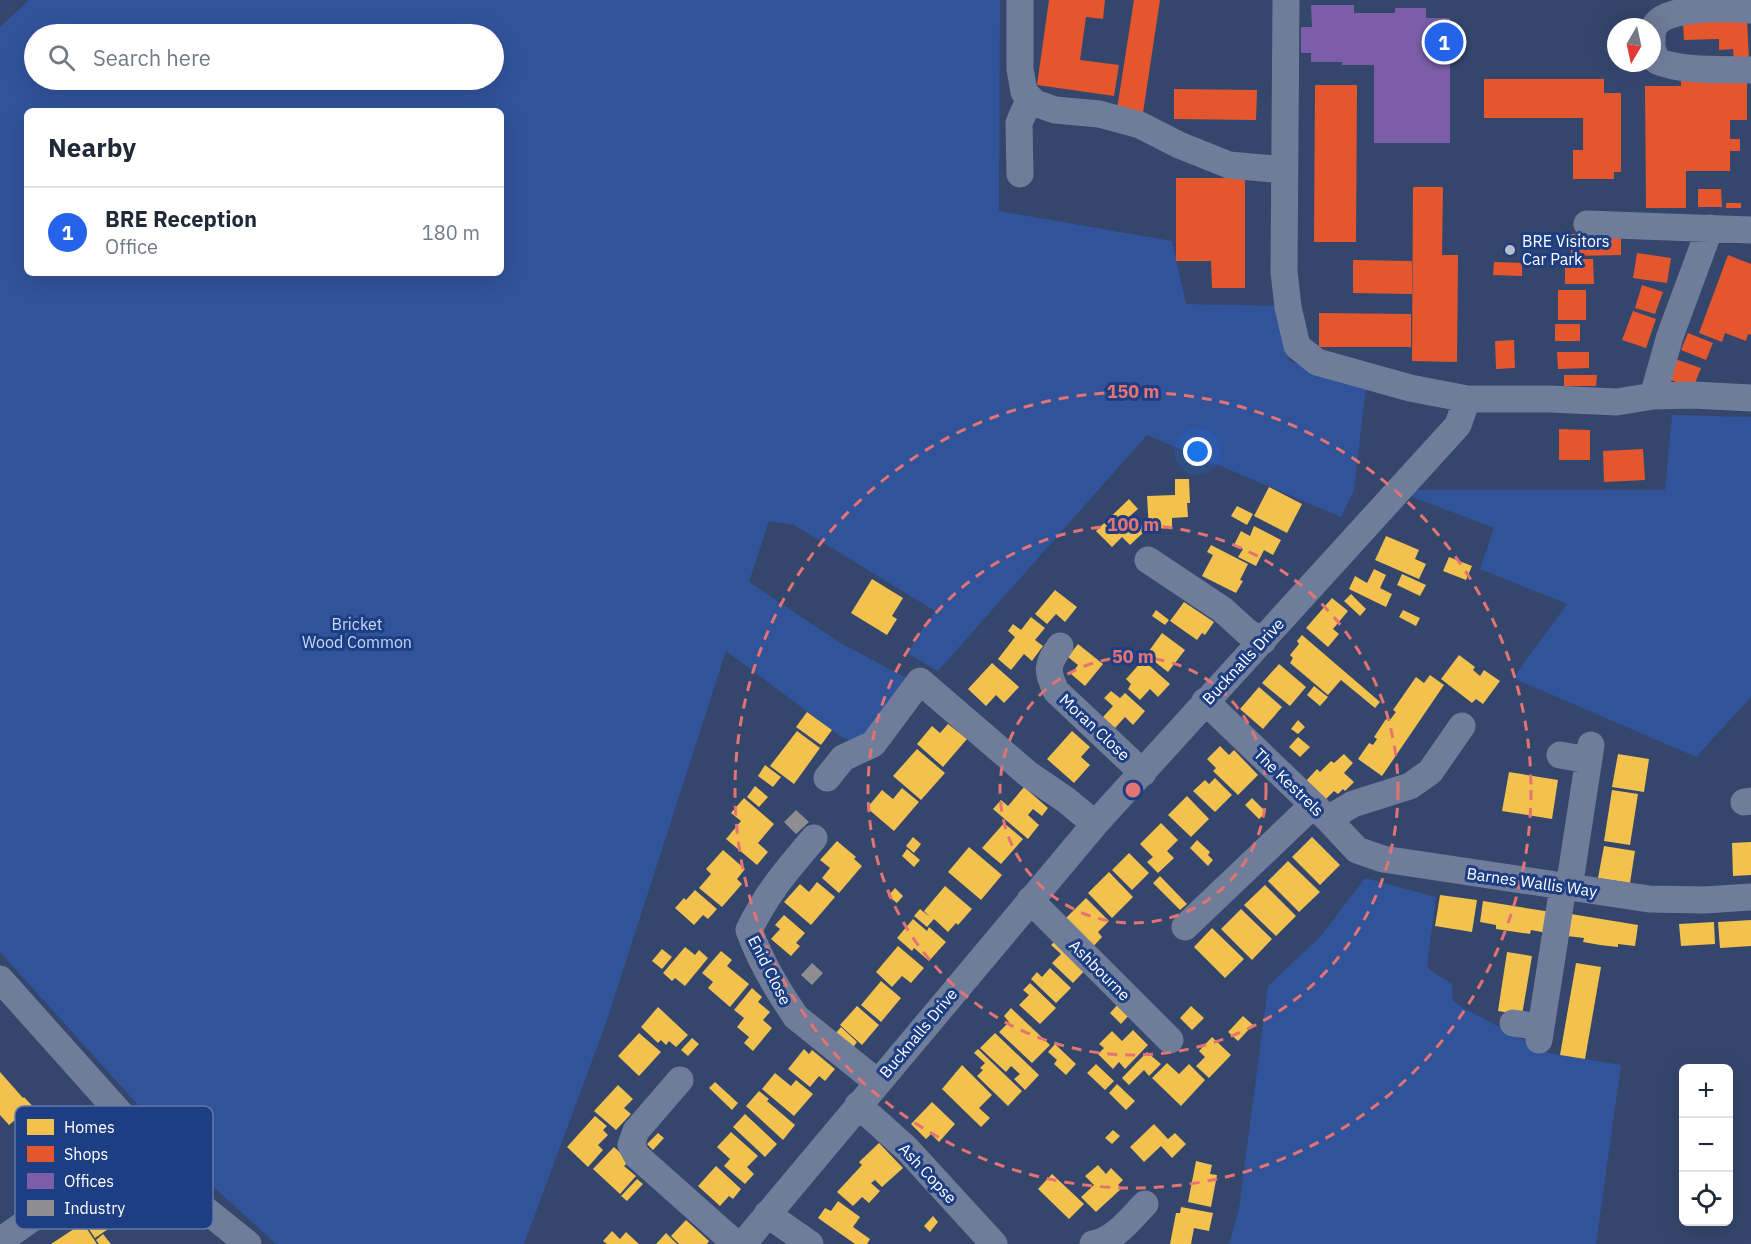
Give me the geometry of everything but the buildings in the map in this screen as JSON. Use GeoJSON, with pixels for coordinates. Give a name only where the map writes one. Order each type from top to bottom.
{"type":"FeatureCollection","features":[{"type":"Feature","properties":{"kind":"street"},"geometry":{"type":"LineString","coordinates":[[1020,0],[1020,69],[1024,92],[1035,103],[1055,110],[1099,114],[1140,125],[1179,145],[1229,165],[1284,170]]}},
{"type":"Feature","properties":{"kind":"street"},"geometry":{"type":"LineString","coordinates":[[1286,0],[1284,272],[1288,307],[1297,346],[1317,362],[1410,388],[1467,399],[1617,402],[1653,396],[1751,398]]}},
{"type":"Feature","properties":{"kind":"street"},"geometry":{"type":"LineString","coordinates":[[1661,21],[1682,12],[1751,10]]}},
{"type":"Feature","properties":{"kind":"street"},"geometry":{"type":"LineString","coordinates":[[1661,62],[1704,69],[1751,70]]}},
{"type":"Feature","properties":{"kind":"street"},"geometry":{"type":"LineString","coordinates":[[1020,174],[1019,123],[1030,98]]}},
{"type":"Feature","properties":{"kind":"street"},"geometry":{"type":"LineString","coordinates":[[1587,224],[1751,230]]}},
{"type":"Feature","properties":{"kind":"street"},"geometry":{"type":"LineString","coordinates":[[1653,396],[1670,336],[1710,228]]}},
{"type":"Feature","properties":{"kind":"street","name":"Bucknalls Drive"},"geometry":{"type":"LineString","coordinates":[[743,1244],[1095,824],[1458,425],[1467,399]]}},
{"type":"Feature","properties":{"kind":"street"},"geometry":{"type":"LineString","coordinates":[[1148,560],[1223,610],[1247,632],[1263,641]]}},
{"type":"Feature","properties":{"kind":"street","name":"Moran Close"},"geometry":{"type":"LineString","coordinates":[[1059,646],[1048,667],[1049,677],[1056,691],[1143,773]]}},
{"type":"Feature","properties":{"kind":"street"},"geometry":{"type":"LineString","coordinates":[[827,778],[843,758],[873,744],[920,681],[1028,774],[1066,800],[1095,824]]}},
{"type":"Feature","properties":{"kind":"street","name":"The Kestrels"},"geometry":{"type":"LineString","coordinates":[[1205,701],[1320,812],[1410,786],[1430,772],[1462,726]]}},
{"type":"Feature","properties":{"kind":"street"},"geometry":{"type":"LineString","coordinates":[[1513,1023],[1540,1034],[1590,753],[1560,755]]}},
{"type":"Feature","properties":{"kind":"street"},"geometry":{"type":"LineString","coordinates":[[1185,927],[1320,812]]}},
{"type":"Feature","properties":{"kind":"street","name":"Barnes Wallis Way"},"geometry":{"type":"LineString","coordinates":[[1320,812],[1358,850],[1371,856],[1566,887],[1671,900],[1751,897]]}},
{"type":"Feature","properties":{"kind":"street","name":"Enid Close"},"geometry":{"type":"LineString","coordinates":[[814,838],[776,882],[750,930],[770,973],[796,1017],[877,1082]]}},
{"type":"Feature","properties":{"kind":"street","name":"Ashbourne"},"geometry":{"type":"LineString","coordinates":[[1030,900],[1170,1040]]}},
{"type":"Feature","properties":{"kind":"street"},"geometry":{"type":"LineString","coordinates":[[2,985],[113,1106]]}},
{"type":"Feature","properties":{"kind":"street"},"geometry":{"type":"LineString","coordinates":[[680,1080],[636,1131],[631,1145],[637,1156],[736,1244]]}},
{"type":"Feature","properties":{"kind":"street","name":"Ash Copse"},"geometry":{"type":"LineString","coordinates":[[858,1105],[907,1149],[994,1244]]}},
{"type":"Feature","properties":{"kind":"street"},"geometry":{"type":"LineString","coordinates":[[1093,1244],[1103,1242],[1115,1234],[1145,1203]]}},
{"type":"Feature","properties":{"kind":"street"},"geometry":{"type":"LineString","coordinates":[[767,1214],[810,1244]]}},
{"type":"Feature","properties":{"kind":"street"},"geometry":{"type":"LineString","coordinates":[[213,1217],[243,1242]]}},
{"type":"Feature","properties":{"kind":"street"},"geometry":{"type":"LineString","coordinates":[[0,1241],[17,1229]]}},
{"type":"Feature","properties":{"kind":"green space","name":"Bricket Wood Common"},"geometry":{"type":"Polygon","coordinates":[[[29,0],[1000,0],[999,211],[1172,241],[1186,304],[1281,306],[1289,361],[1366,387],[1354,490],[1341,517],[1147,435],[938,671],[907,653],[935,611],[794,525],[769,521],[749,582],[839,642],[906,678],[869,737],[853,742],[840,736],[726,651],[605,1026],[524,1244],[276,1244],[213,1186],[213,1106],[139,1106],[0,952],[0,27],[29,0]]]}},
{"type":"Feature","properties":{"kind":"green space"},"geometry":{"type":"Polygon","coordinates":[[[1672,415],[1751,417],[1751,697],[1696,757],[1513,678],[1567,604],[1480,569],[1494,528],[1410,496],[1417,490],[1665,490],[1672,415]]]}},
{"type":"Feature","properties":{"kind":"green space"},"geometry":{"type":"Polygon","coordinates":[[[1365,878],[1436,897],[1427,966],[1452,984],[1453,1000],[1458,1005],[1548,1053],[1621,1065],[1596,1244],[1229,1244],[1239,1208],[1268,986],[1321,936],[1365,878]]]}},
{"type":"Feature","properties":{"kind":"place","name":"BRE Reception"},"geometry":{"type":"Point","coordinates":[1444,42]}},
{"type":"Feature","properties":{"kind":"place","name":"BRE Visitors Car Park"},"geometry":{"type":"Point","coordinates":[1510,250]}}]}
